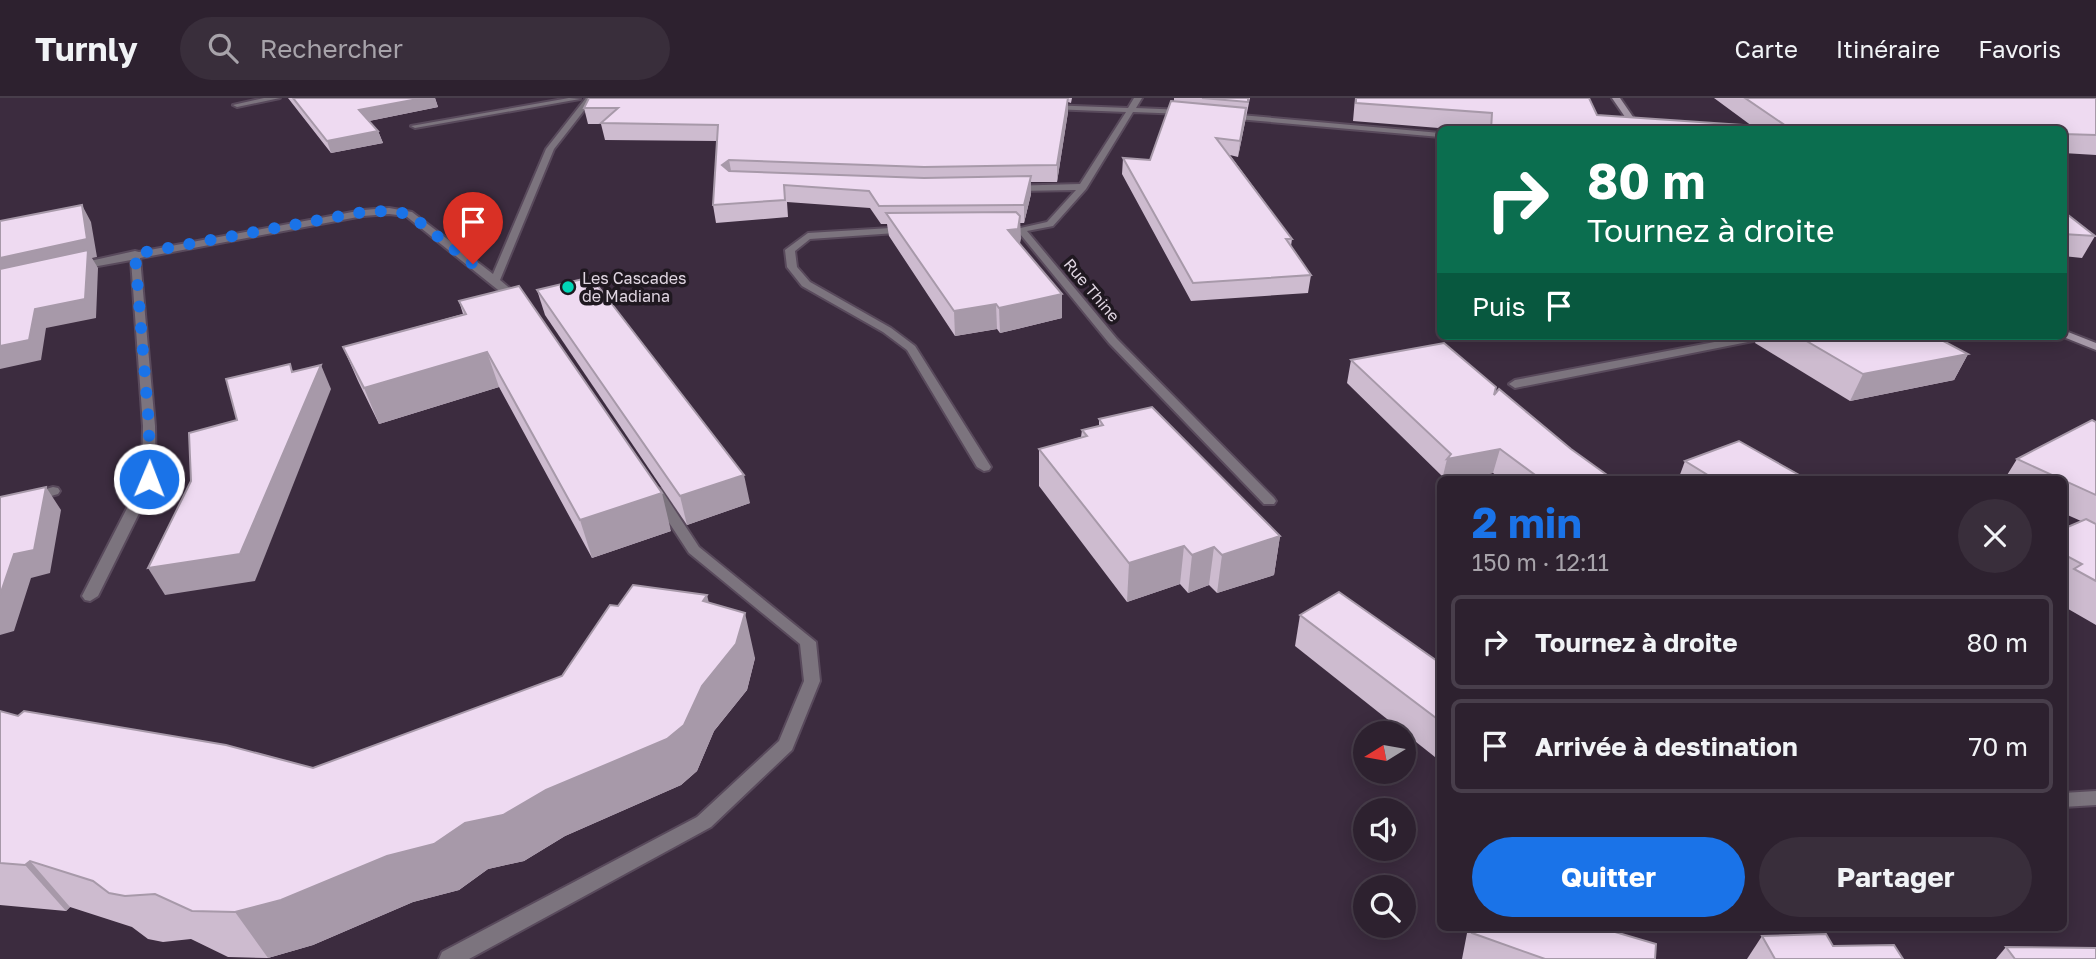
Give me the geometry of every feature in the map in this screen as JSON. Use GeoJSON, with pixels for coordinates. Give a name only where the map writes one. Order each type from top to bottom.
{"type":"FeatureCollection","features":[{"type":"Feature","properties":{"kind":"main road"},"geometry":{"type":"LineString","coordinates":[[1616,98],[1635,126]]}},
{"type":"Feature","properties":{"kind":"main road"},"geometry":{"type":"LineString","coordinates":[[2067,336],[2096,347]]}},
{"type":"Feature","properties":{"kind":"street"},"geometry":{"type":"LineString","coordinates":[[237,105],[276,98]]}},
{"type":"Feature","properties":{"kind":"street"},"geometry":{"type":"LineString","coordinates":[[415,126],[585,99]]}},
{"type":"Feature","properties":{"kind":"street"},"geometry":{"type":"LineString","coordinates":[[495,281],[550,149],[585,99]]}},
{"type":"Feature","properties":{"kind":"street"},"geometry":{"type":"LineString","coordinates":[[1008,230],[1050,224],[1083,187],[1136,103]]}},
{"type":"Feature","properties":{"kind":"street"},"geometry":{"type":"LineString","coordinates":[[1038,107],[1136,103],[1189,113]]}},
{"type":"Feature","properties":{"kind":"street"},"geometry":{"type":"LineString","coordinates":[[1216,115],[1437,135]]}},
{"type":"Feature","properties":{"kind":"street"},"geometry":{"type":"LineString","coordinates":[[1004,188],[1083,187]]}},
{"type":"Feature","properties":{"kind":"street"},"geometry":{"type":"LineString","coordinates":[[67,269],[363,212],[389,211],[409,214],[495,281],[531,313]]}},
{"type":"Feature","properties":{"kind":"street","name":"Rue Thine"},"geometry":{"type":"LineString","coordinates":[[1021,229],[1113,341],[1269,501]]}},
{"type":"Feature","properties":{"kind":"street"},"geometry":{"type":"LineString","coordinates":[[914,230],[873,230],[808,236],[790,250],[792,267],[806,284],[887,330],[911,348],[984,467]]}},
{"type":"Feature","properties":{"kind":"street"},"geometry":{"type":"LineString","coordinates":[[90,596],[149,479],[149,426],[135,254]]}},
{"type":"Feature","properties":{"kind":"street"},"geometry":{"type":"LineString","coordinates":[[1515,384],[1742,340]]}},
{"type":"Feature","properties":{"kind":"street"},"geometry":{"type":"LineString","coordinates":[[449,959],[704,822],[786,745],[812,681],[808,642],[694,550],[648,481]]}},
{"type":"Feature","properties":{"kind":"street"},"geometry":{"type":"LineString","coordinates":[[0,507],[53,491]]}},
{"type":"Feature","properties":{"kind":"street"},"geometry":{"type":"LineString","coordinates":[[2067,800],[2096,797]]}},
{"type":"Feature","properties":{"kind":"building"},"geometry":{"type":"Polygon","coordinates":[[[293,98],[423,98],[359,110],[378,131],[327,141],[293,98]]]}},
{"type":"Feature","properties":{"kind":"building"},"geometry":{"type":"Polygon","coordinates":[[[589,98],[1068,98],[1057,165],[924,167],[729,160],[722,165],[729,171],[924,178],[1031,176],[1024,205],[879,206],[869,191],[784,185],[785,200],[713,205],[718,125],[601,123],[618,108],[584,108],[589,98]]]}},
{"type":"Feature","properties":{"kind":"building"},"geometry":{"type":"Polygon","coordinates":[[[1202,98],[1248,98],[1248,102],[1202,98]]]}},
{"type":"Feature","properties":{"kind":"building"},"geometry":{"type":"Polygon","coordinates":[[[1356,98],[1589,98],[1597,115],[1759,126],[1491,126],[1492,113],[1356,103],[1356,98]]]}},
{"type":"Feature","properties":{"kind":"building"},"geometry":{"type":"Polygon","coordinates":[[[1745,98],[2096,98],[2096,135],[2067,134],[2067,126],[1786,126],[1745,98]]]}},
{"type":"Feature","properties":{"kind":"building"},"geometry":{"type":"Polygon","coordinates":[[[1171,101],[1246,108],[1240,141],[1216,138],[1292,239],[1286,239],[1311,275],[1193,283],[1123,158],[1150,160],[1171,101]]]}},
{"type":"Feature","properties":{"kind":"building"},"geometry":{"type":"Polygon","coordinates":[[[82,205],[87,239],[0,258],[0,221],[82,205]]]}},
{"type":"Feature","properties":{"kind":"building"},"geometry":{"type":"Polygon","coordinates":[[[1016,212],[1020,216],[1018,229],[1008,230],[1062,294],[999,308],[996,304],[954,311],[886,213],[1016,212]]]}},
{"type":"Feature","properties":{"kind":"building"},"geometry":{"type":"Polygon","coordinates":[[[2067,214],[2095,236],[2067,234],[2067,214]]]}},
{"type":"Feature","properties":{"kind":"building"},"geometry":{"type":"Polygon","coordinates":[[[88,250],[85,299],[35,309],[29,340],[0,346],[0,269],[88,250]]]}},
{"type":"Feature","properties":{"kind":"building"},"geometry":{"type":"Polygon","coordinates":[[[591,277],[744,475],[680,496],[537,290],[591,277]]]}},
{"type":"Feature","properties":{"kind":"building"},"geometry":{"type":"Polygon","coordinates":[[[519,286],[662,493],[580,520],[487,352],[364,388],[343,347],[466,314],[459,301],[519,286]]]}},
{"type":"Feature","properties":{"kind":"building"},"geometry":{"type":"Polygon","coordinates":[[[1805,340],[1942,340],[1968,354],[1863,374],[1805,340]]]}},
{"type":"Feature","properties":{"kind":"building"},"geometry":{"type":"Polygon","coordinates":[[[1444,343],[1496,387],[1494,395],[1499,389],[1571,449],[1608,476],[1537,476],[1500,449],[1447,459],[1451,454],[1351,360],[1444,343]]]}},
{"type":"Feature","properties":{"kind":"building"},"geometry":{"type":"Polygon","coordinates":[[[290,364],[292,372],[321,365],[240,554],[148,568],[191,481],[189,433],[237,420],[226,379],[290,364]]]}},
{"type":"Feature","properties":{"kind":"building"},"geometry":{"type":"Polygon","coordinates":[[[1152,407],[1280,536],[1222,555],[1214,547],[1192,555],[1184,546],[1129,563],[1039,449],[1087,436],[1082,430],[1103,425],[1099,419],[1152,407]]]}},
{"type":"Feature","properties":{"kind":"building"},"geometry":{"type":"Polygon","coordinates":[[[2092,420],[2096,422],[2096,495],[2067,482],[2067,476],[2054,476],[2017,459],[2092,420]]]}},
{"type":"Feature","properties":{"kind":"building"},"geometry":{"type":"Polygon","coordinates":[[[1739,441],[1801,476],[1709,476],[1685,461],[1739,441]]]}},
{"type":"Feature","properties":{"kind":"building"},"geometry":{"type":"Polygon","coordinates":[[[46,487],[34,550],[14,554],[0,595],[0,497],[46,487]]]}},
{"type":"Feature","properties":{"kind":"building"},"geometry":{"type":"Polygon","coordinates":[[[2086,519],[2096,524],[2096,581],[2074,569],[2082,564],[2067,556],[2067,527],[2086,519]]]}},
{"type":"Feature","properties":{"kind":"building"},"geometry":{"type":"Polygon","coordinates":[[[633,585],[707,595],[703,601],[745,613],[736,644],[702,686],[684,725],[667,739],[546,790],[503,815],[465,823],[434,844],[387,856],[281,900],[235,912],[192,911],[155,894],[125,896],[109,893],[93,881],[30,861],[25,865],[0,863],[0,711],[18,716],[24,711],[226,745],[313,768],[562,676],[610,605],[618,606],[633,585]]]}},
{"type":"Feature","properties":{"kind":"building"},"geometry":{"type":"Polygon","coordinates":[[[1339,592],[1437,661],[1437,719],[1300,615],[1339,592]]]}},
{"type":"Feature","properties":{"kind":"building"},"geometry":{"type":"Polygon","coordinates":[[[1615,931],[1656,944],[1655,959],[1545,959],[1472,933],[1615,931]]]}},
{"type":"Feature","properties":{"kind":"building"},"geometry":{"type":"Polygon","coordinates":[[[1826,934],[1833,946],[1894,945],[1903,959],[1775,959],[1762,936],[1826,934]]]}},
{"type":"Feature","properties":{"kind":"building"},"geometry":{"type":"Polygon","coordinates":[[[2006,947],[2096,948],[2096,959],[2015,959],[2006,947]]]}},
{"type":"Feature","properties":{"kind":"place","name":"Les Cascades de Madiana"},"geometry":{"type":"Point","coordinates":[568,287]}},
{"type":"Feature","properties":{"kind":"route"},"geometry":{"type":"LineString","coordinates":[[149,479],[149,426],[135,254],[363,212],[389,211],[409,214],[473,264]]}}]}
